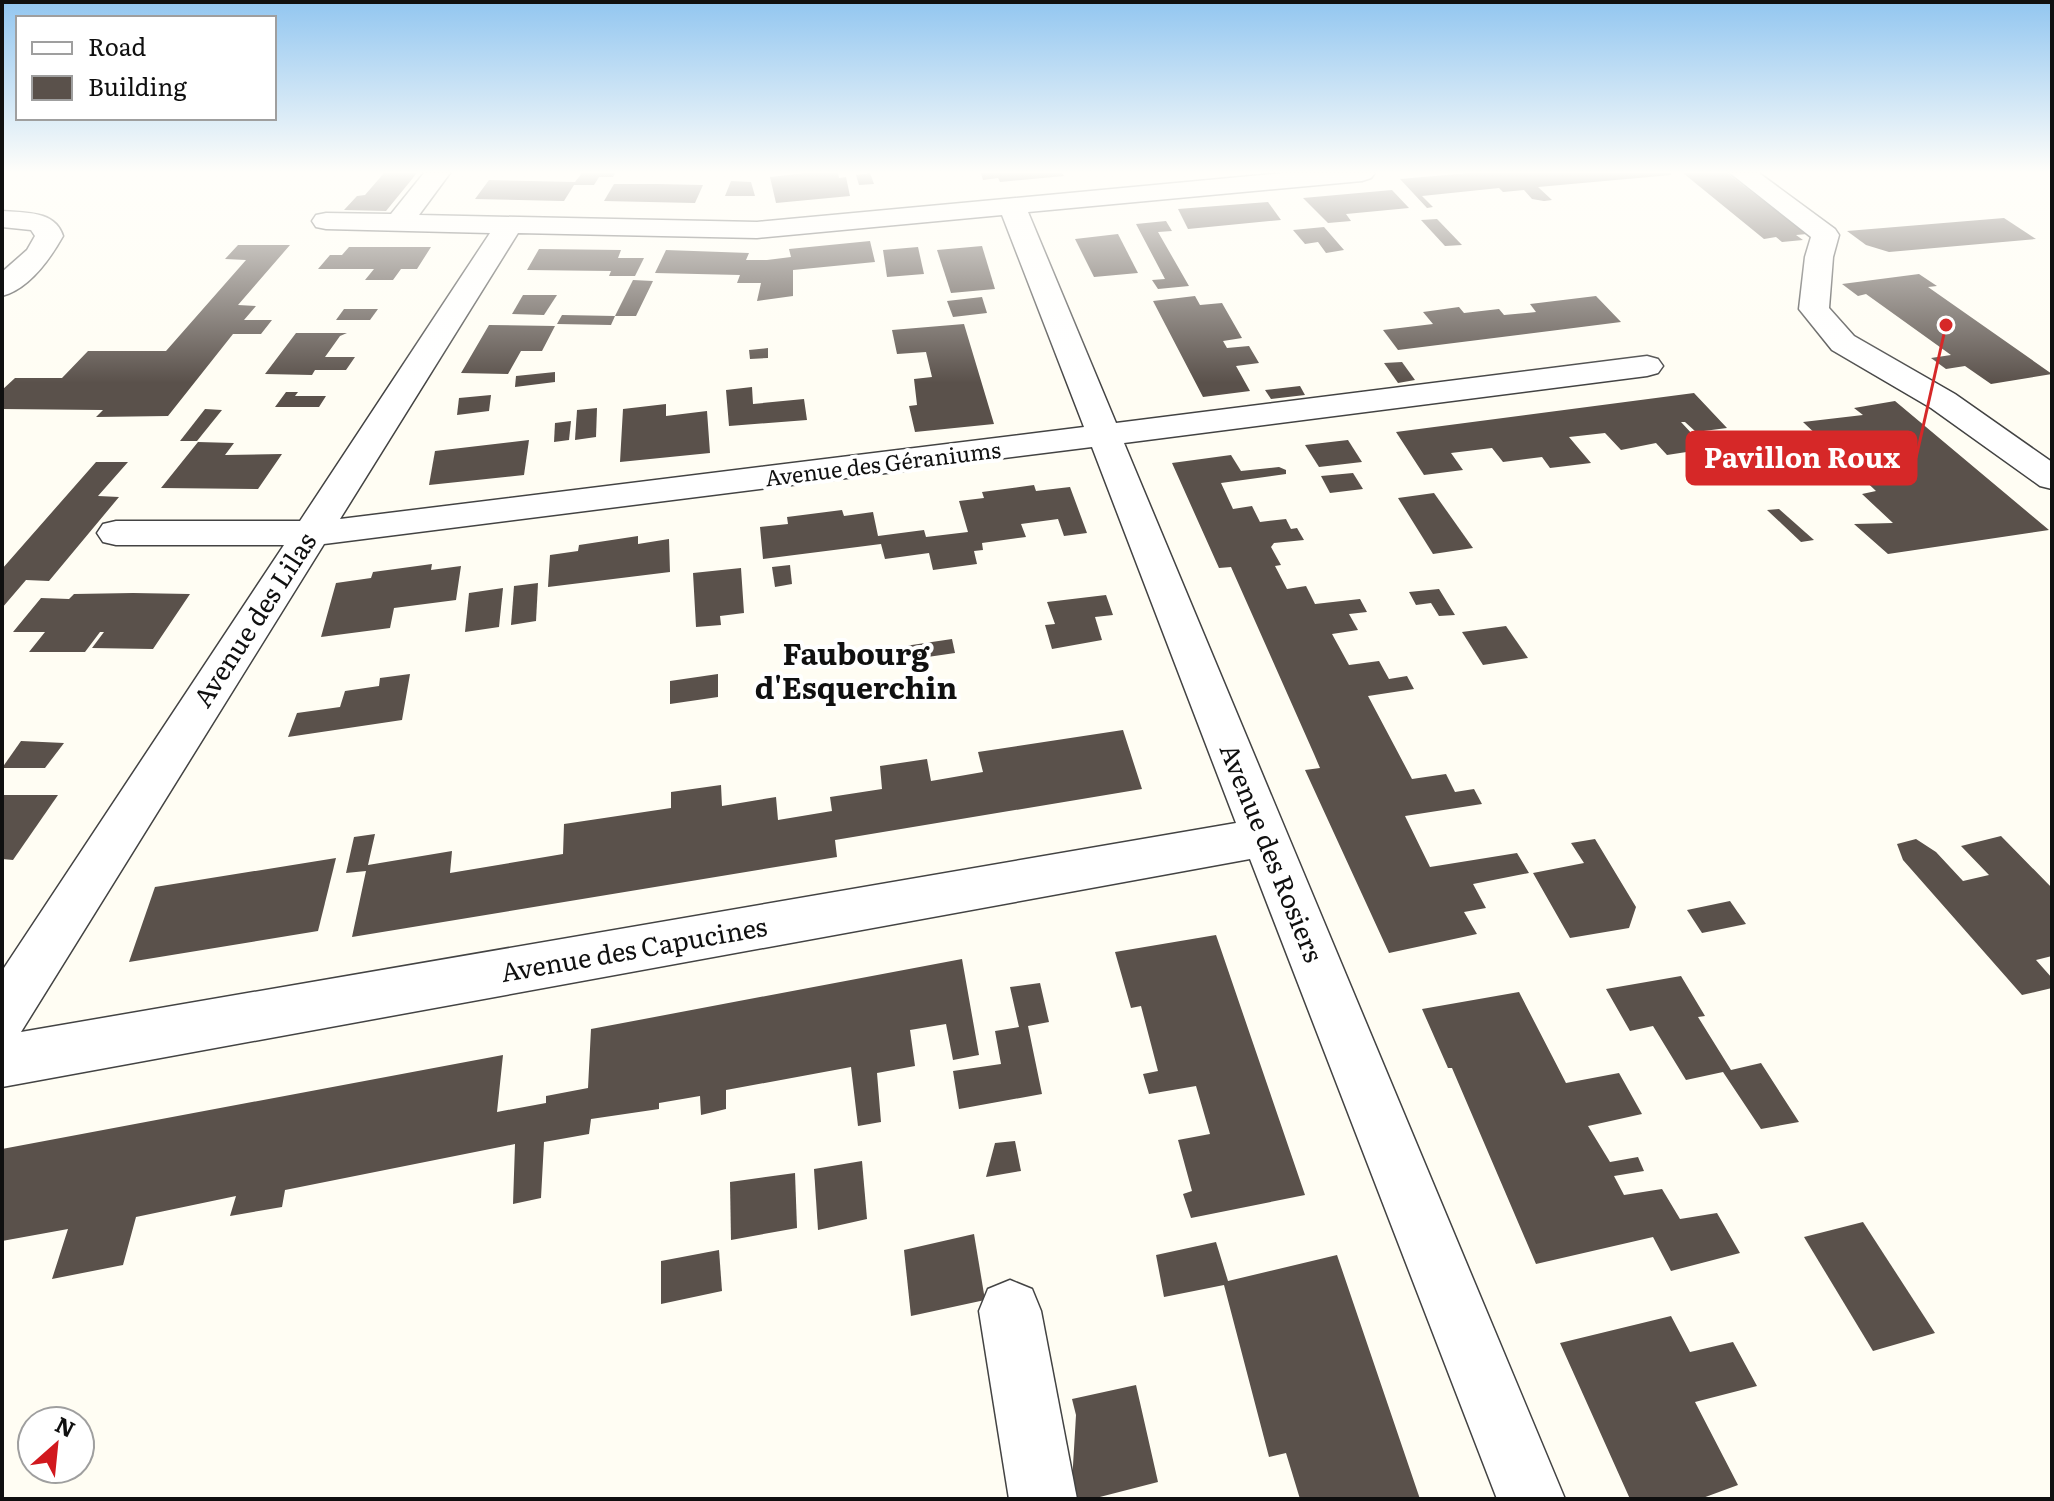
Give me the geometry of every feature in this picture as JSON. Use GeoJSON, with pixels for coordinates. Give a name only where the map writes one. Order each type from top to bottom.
{"type":"FeatureCollection","features":[{"type":"Feature","properties":{"kind":"street"},"geometry":{"type":"LineString","coordinates":[[2,287],[47,243]]}},
{"type":"Feature","properties":{"kind":"street","name":"Avenue des Lilas"},"geometry":{"type":"LineString","coordinates":[[2,1016],[497,243]]}},
{"type":"Feature","properties":{"kind":"street","name":"Avenue des Rosiers"},"geometry":{"type":"LineString","coordinates":[[1027,243],[1531,1499]]}},
{"type":"Feature","properties":{"kind":"street"},"geometry":{"type":"LineString","coordinates":[[1823,243],[1814,309],[1843,343],[1943,401],[2052,478]]}},
{"type":"Feature","properties":{"kind":"street"},"geometry":{"type":"LineString","coordinates":[[2,255],[38,255]]}},
{"type":"Feature","properties":{"kind":"street","name":"Avenue des Géraniums"},"geometry":{"type":"LineString","coordinates":[[116,533],[310,533],[366,529],[1647,366]]}},
{"type":"Feature","properties":{"kind":"street","name":"Avenue des Capucines"},"geometry":{"type":"LineString","coordinates":[[2,1061],[1265,837]]}},
{"type":"Feature","properties":{"kind":"street"},"geometry":{"type":"LineString","coordinates":[[1010,1311],[1043,1499]]}},
{"type":"Feature","properties":{"kind":"building"},"geometry":{"type":"Polygon","coordinates":[[[870,243],[875,262],[793,270],[793,296],[757,301],[761,283],[737,283],[740,275],[655,273],[666,250],[749,253],[746,260],[767,260],[791,257],[789,249],[870,243]]]}},
{"type":"Feature","properties":{"kind":"building"},"geometry":{"type":"Polygon","coordinates":[[[1077,243],[1123,243],[1138,273],[1094,277],[1077,243]]]}},
{"type":"Feature","properties":{"kind":"building"},"geometry":{"type":"Polygon","coordinates":[[[1146,243],[1164,243],[1189,286],[1158,289],[1152,280],[1165,279],[1146,243]]]}},
{"type":"Feature","properties":{"kind":"building"},"geometry":{"type":"Polygon","coordinates":[[[1319,243],[1338,243],[1344,250],[1326,253],[1319,243]]]}},
{"type":"Feature","properties":{"kind":"building"},"geometry":{"type":"Polygon","coordinates":[[[1442,243],[1462,245],[1445,246],[1442,243]]]}},
{"type":"Feature","properties":{"kind":"building"},"geometry":{"type":"Polygon","coordinates":[[[1863,243],[1990,243],[1889,252],[1863,243]]]}},
{"type":"Feature","properties":{"kind":"building"},"geometry":{"type":"Polygon","coordinates":[[[238,245],[290,245],[238,305],[256,306],[244,320],[272,320],[261,334],[233,334],[168,416],[96,417],[103,410],[2,409],[2,390],[15,378],[62,378],[88,351],[166,351],[246,260],[225,259],[238,245]]]}},
{"type":"Feature","properties":{"kind":"building"},"geometry":{"type":"Polygon","coordinates":[[[982,246],[995,289],[951,293],[937,250],[982,246]]]}},
{"type":"Feature","properties":{"kind":"building"},"geometry":{"type":"Polygon","coordinates":[[[349,247],[431,247],[417,269],[401,269],[393,280],[365,280],[374,269],[318,269],[330,255],[342,255],[349,247]]]}},
{"type":"Feature","properties":{"kind":"building"},"geometry":{"type":"Polygon","coordinates":[[[918,247],[924,274],[887,277],[883,250],[918,247]]]}},
{"type":"Feature","properties":{"kind":"building"},"geometry":{"type":"Polygon","coordinates":[[[539,249],[621,250],[618,258],[644,258],[635,276],[609,276],[611,271],[527,270],[539,249]]]}},
{"type":"Feature","properties":{"kind":"building"},"geometry":{"type":"Polygon","coordinates":[[[1919,274],[1937,286],[1928,287],[2052,374],[1991,384],[1965,366],[1946,369],[1931,358],[1951,355],[1866,294],[1858,296],[1842,284],[1919,274]]]}},
{"type":"Feature","properties":{"kind":"building"},"geometry":{"type":"Polygon","coordinates":[[[633,280],[653,281],[636,316],[615,316],[633,280]]]}},
{"type":"Feature","properties":{"kind":"building"},"geometry":{"type":"Polygon","coordinates":[[[523,295],[557,295],[544,315],[512,314],[523,295]]]}},
{"type":"Feature","properties":{"kind":"building"},"geometry":{"type":"Polygon","coordinates":[[[1195,296],[1200,305],[1222,303],[1242,338],[1223,341],[1227,348],[1249,346],[1259,363],[1236,366],[1250,391],[1203,397],[1153,301],[1195,296]]]}},
{"type":"Feature","properties":{"kind":"building"},"geometry":{"type":"Polygon","coordinates":[[[1596,296],[1621,322],[1398,350],[1383,330],[1433,324],[1423,312],[1459,307],[1464,313],[1499,309],[1504,315],[1536,312],[1530,304],[1596,296]]]}},
{"type":"Feature","properties":{"kind":"building"},"geometry":{"type":"Polygon","coordinates":[[[982,297],[987,313],[953,317],[947,301],[982,297]]]}},
{"type":"Feature","properties":{"kind":"building"},"geometry":{"type":"Polygon","coordinates":[[[344,309],[378,309],[370,320],[336,320],[344,309]]]}},
{"type":"Feature","properties":{"kind":"building"},"geometry":{"type":"Polygon","coordinates":[[[562,315],[615,316],[611,325],[557,324],[562,315]]]}},
{"type":"Feature","properties":{"kind":"building"},"geometry":{"type":"Polygon","coordinates":[[[964,324],[994,424],[915,432],[909,406],[917,405],[914,379],[932,377],[926,352],[897,354],[892,330],[964,324]]]}},
{"type":"Feature","properties":{"kind":"building"},"geometry":{"type":"Polygon","coordinates":[[[489,325],[555,326],[542,351],[521,351],[508,374],[461,373],[489,325]]]}},
{"type":"Feature","properties":{"kind":"building"},"geometry":{"type":"Polygon","coordinates":[[[296,333],[347,333],[340,336],[325,357],[355,357],[346,370],[315,370],[312,375],[265,374],[296,333]]]}},
{"type":"Feature","properties":{"kind":"building"},"geometry":{"type":"Polygon","coordinates":[[[768,348],[768,358],[750,359],[749,350],[768,348]]]}},
{"type":"Feature","properties":{"kind":"building"},"geometry":{"type":"Polygon","coordinates":[[[1402,362],[1415,380],[1398,383],[1384,363],[1402,362]]]}},
{"type":"Feature","properties":{"kind":"building"},"geometry":{"type":"Polygon","coordinates":[[[555,372],[555,382],[515,387],[516,376],[555,372]]]}},
{"type":"Feature","properties":{"kind":"building"},"geometry":{"type":"Polygon","coordinates":[[[1300,386],[1305,395],[1271,399],[1265,390],[1300,386]]]}},
{"type":"Feature","properties":{"kind":"building"},"geometry":{"type":"Polygon","coordinates":[[[752,387],[753,404],[804,399],[807,420],[729,426],[726,390],[752,387]]]}},
{"type":"Feature","properties":{"kind":"building"},"geometry":{"type":"Polygon","coordinates":[[[286,392],[298,392],[295,396],[326,396],[319,407],[275,407],[286,392]]]}},
{"type":"Feature","properties":{"kind":"building"},"geometry":{"type":"Polygon","coordinates":[[[1694,393],[1727,428],[1696,432],[1681,422],[1706,449],[1667,455],[1656,443],[1621,450],[1605,433],[1569,437],[1591,463],[1550,468],[1542,457],[1503,462],[1492,448],[1451,453],[1463,470],[1424,475],[1396,432],[1694,393]]]}},
{"type":"Feature","properties":{"kind":"building"},"geometry":{"type":"Polygon","coordinates":[[[491,395],[489,411],[457,415],[459,398],[491,395]]]}},
{"type":"Feature","properties":{"kind":"building"},"geometry":{"type":"Polygon","coordinates":[[[1895,401],[2049,530],[1888,554],[1854,524],[1893,523],[1862,494],[1876,491],[1803,422],[1863,415],[1854,408],[1895,401]]]}},
{"type":"Feature","properties":{"kind":"building"},"geometry":{"type":"Polygon","coordinates":[[[666,404],[666,416],[707,411],[710,453],[620,462],[623,409],[666,404]]]}},
{"type":"Feature","properties":{"kind":"building"},"geometry":{"type":"Polygon","coordinates":[[[597,408],[596,437],[575,440],[577,410],[597,408]]]}},
{"type":"Feature","properties":{"kind":"building"},"geometry":{"type":"Polygon","coordinates":[[[205,409],[222,410],[197,441],[180,441],[205,409]]]}},
{"type":"Feature","properties":{"kind":"building"},"geometry":{"type":"Polygon","coordinates":[[[571,421],[569,440],[554,442],[555,423],[571,421]]]}},
{"type":"Feature","properties":{"kind":"building"},"geometry":{"type":"Polygon","coordinates":[[[529,440],[524,475],[429,485],[435,451],[529,440]]]}},
{"type":"Feature","properties":{"kind":"building"},"geometry":{"type":"Polygon","coordinates":[[[1348,440],[1362,462],[1319,467],[1305,445],[1348,440]]]}},
{"type":"Feature","properties":{"kind":"building"},"geometry":{"type":"Polygon","coordinates":[[[198,442],[234,443],[225,455],[282,454],[258,489],[161,488],[198,442]]]}},
{"type":"Feature","properties":{"kind":"building"},"geometry":{"type":"Polygon","coordinates":[[[1231,455],[1241,471],[1279,467],[1286,470],[1286,474],[1221,483],[1233,509],[1252,506],[1260,522],[1286,519],[1291,529],[1297,528],[1304,540],[1274,543],[1271,547],[1281,565],[1275,566],[1287,589],[1306,586],[1315,604],[1360,599],[1367,612],[1349,614],[1358,630],[1332,634],[1349,665],[1379,661],[1389,679],[1407,676],[1414,689],[1368,696],[1412,779],[1446,774],[1455,792],[1474,789],[1482,804],[1405,816],[1430,867],[1517,853],[1529,873],[1473,884],[1486,908],[1464,912],[1477,934],[1389,953],[1305,770],[1320,768],[1314,754],[1231,567],[1219,568],[1172,463],[1231,455]]]}},
{"type":"Feature","properties":{"kind":"building"},"geometry":{"type":"Polygon","coordinates":[[[96,462],[128,462],[98,496],[119,497],[49,581],[26,580],[2,608],[2,569],[96,462]]]}},
{"type":"Feature","properties":{"kind":"building"},"geometry":{"type":"Polygon","coordinates":[[[1353,473],[1363,489],[1330,493],[1321,476],[1353,473]]]}},
{"type":"Feature","properties":{"kind":"building"},"geometry":{"type":"Polygon","coordinates":[[[1034,485],[1036,491],[1070,487],[1087,533],[1064,536],[1058,519],[1021,524],[1026,537],[982,543],[983,550],[974,551],[977,564],[933,570],[929,553],[885,559],[881,544],[763,559],[760,527],[788,524],[787,517],[842,510],[844,516],[873,512],[878,536],[924,530],[926,537],[968,532],[959,501],[984,498],[982,492],[1034,485]]]}},
{"type":"Feature","properties":{"kind":"building"},"geometry":{"type":"Polygon","coordinates":[[[1434,493],[1473,548],[1433,554],[1398,498],[1434,493]]]}},
{"type":"Feature","properties":{"kind":"building"},"geometry":{"type":"Polygon","coordinates":[[[1779,509],[1814,540],[1801,542],[1767,510],[1779,509]]]}},
{"type":"Feature","properties":{"kind":"building"},"geometry":{"type":"Polygon","coordinates":[[[638,536],[638,544],[669,539],[670,572],[548,587],[550,555],[578,551],[579,545],[638,536]]]}},
{"type":"Feature","properties":{"kind":"building"},"geometry":{"type":"Polygon","coordinates":[[[432,564],[431,570],[461,566],[456,600],[394,608],[390,628],[321,637],[336,583],[371,578],[373,572],[432,564]]]}},
{"type":"Feature","properties":{"kind":"building"},"geometry":{"type":"Polygon","coordinates":[[[790,565],[792,584],[775,587],[772,567],[790,565]]]}},
{"type":"Feature","properties":{"kind":"building"},"geometry":{"type":"Polygon","coordinates":[[[741,568],[744,613],[720,616],[721,625],[696,627],[693,573],[741,568]]]}},
{"type":"Feature","properties":{"kind":"building"},"geometry":{"type":"Polygon","coordinates":[[[538,583],[536,621],[511,625],[514,586],[538,583]]]}},
{"type":"Feature","properties":{"kind":"building"},"geometry":{"type":"Polygon","coordinates":[[[503,588],[499,627],[465,632],[469,593],[503,588]]]}},
{"type":"Feature","properties":{"kind":"building"},"geometry":{"type":"Polygon","coordinates":[[[1439,589],[1455,615],[1439,616],[1431,603],[1416,605],[1409,592],[1439,589]]]}},
{"type":"Feature","properties":{"kind":"building"},"geometry":{"type":"Polygon","coordinates":[[[74,594],[190,594],[153,649],[92,648],[104,632],[100,632],[85,652],[29,652],[45,632],[13,632],[41,598],[69,599],[74,594]]]}},
{"type":"Feature","properties":{"kind":"building"},"geometry":{"type":"Polygon","coordinates":[[[1106,595],[1113,615],[1095,617],[1102,640],[1052,649],[1045,625],[1055,624],[1047,602],[1106,595]]]}},
{"type":"Feature","properties":{"kind":"building"},"geometry":{"type":"Polygon","coordinates":[[[1506,626],[1528,658],[1483,665],[1462,632],[1506,626]]]}},
{"type":"Feature","properties":{"kind":"building"},"geometry":{"type":"Polygon","coordinates":[[[952,639],[955,653],[907,660],[905,646],[952,639]]]}},
{"type":"Feature","properties":{"kind":"building"},"geometry":{"type":"Polygon","coordinates":[[[410,674],[402,720],[288,737],[297,713],[340,707],[345,691],[379,686],[380,678],[410,674]]]}},
{"type":"Feature","properties":{"kind":"building"},"geometry":{"type":"Polygon","coordinates":[[[718,674],[718,697],[670,704],[670,681],[718,674]]]}},
{"type":"Feature","properties":{"kind":"building"},"geometry":{"type":"Polygon","coordinates":[[[1123,730],[1142,789],[835,840],[837,857],[352,937],[366,871],[346,873],[354,837],[375,834],[368,865],[452,851],[450,873],[563,854],[564,824],[671,808],[671,792],[721,785],[722,806],[776,797],[778,820],[832,811],[830,797],[882,789],[880,766],[927,759],[931,781],[983,772],[978,752],[1123,730]]]}},
{"type":"Feature","properties":{"kind":"building"},"geometry":{"type":"Polygon","coordinates":[[[21,741],[64,743],[45,768],[2,768],[21,741]]]}},
{"type":"Feature","properties":{"kind":"building"},"geometry":{"type":"Polygon","coordinates":[[[2,795],[58,795],[13,860],[2,859],[2,795]]]}},
{"type":"Feature","properties":{"kind":"building"},"geometry":{"type":"Polygon","coordinates":[[[2001,836],[2052,888],[2052,956],[2036,960],[2052,978],[2052,988],[2022,995],[1903,860],[1897,844],[1916,839],[1936,852],[1963,881],[1989,875],[1961,846],[2001,836]]]}},
{"type":"Feature","properties":{"kind":"building"},"geometry":{"type":"Polygon","coordinates":[[[1595,839],[1636,907],[1629,928],[1570,938],[1533,873],[1584,863],[1571,843],[1595,839]]]}},
{"type":"Feature","properties":{"kind":"building"},"geometry":{"type":"Polygon","coordinates":[[[336,858],[318,931],[129,962],[155,887],[336,858]]]}},
{"type":"Feature","properties":{"kind":"building"},"geometry":{"type":"Polygon","coordinates":[[[1730,901],[1746,924],[1702,933],[1687,910],[1730,901]]]}},
{"type":"Feature","properties":{"kind":"building"},"geometry":{"type":"Polygon","coordinates":[[[1216,935],[1305,1195],[1191,1218],[1183,1194],[1192,1191],[1178,1140],[1210,1134],[1196,1086],[1149,1094],[1143,1074],[1158,1071],[1141,1006],[1131,1008],[1115,952],[1216,935]]]}},
{"type":"Feature","properties":{"kind":"building"},"geometry":{"type":"Polygon","coordinates":[[[962,959],[979,1055],[953,1060],[946,1024],[910,1030],[915,1066],[877,1073],[881,1122],[858,1126],[851,1067],[726,1090],[726,1109],[701,1115],[700,1096],[659,1103],[659,1109],[591,1119],[589,1134],[544,1142],[541,1198],[513,1204],[515,1144],[285,1190],[282,1207],[230,1216],[236,1196],[136,1217],[123,1265],[52,1279],[68,1229],[2,1241],[2,1149],[503,1055],[497,1112],[546,1103],[546,1096],[588,1088],[591,1029],[962,959]]]}},
{"type":"Feature","properties":{"kind":"building"},"geometry":{"type":"Polygon","coordinates":[[[1681,976],[1705,1016],[1698,1017],[1731,1070],[1761,1063],[1799,1122],[1761,1129],[1723,1072],[1686,1080],[1653,1026],[1630,1031],[1606,989],[1681,976]]]}},
{"type":"Feature","properties":{"kind":"building"},"geometry":{"type":"Polygon","coordinates":[[[1040,983],[1049,1022],[1028,1026],[1042,1094],[959,1109],[953,1071],[1001,1064],[995,1031],[1019,1027],[1010,987],[1040,983]]]}},
{"type":"Feature","properties":{"kind":"building"},"geometry":{"type":"Polygon","coordinates":[[[1519,992],[1566,1083],[1619,1073],[1642,1114],[1588,1126],[1610,1162],[1638,1157],[1644,1171],[1614,1176],[1624,1195],[1662,1189],[1680,1219],[1717,1213],[1740,1253],[1671,1271],[1653,1237],[1536,1264],[1452,1068],[1448,1068],[1422,1009],[1519,992]]]}},
{"type":"Feature","properties":{"kind":"building"},"geometry":{"type":"Polygon","coordinates":[[[1015,1141],[1021,1171],[986,1177],[995,1143],[1015,1141]]]}},
{"type":"Feature","properties":{"kind":"building"},"geometry":{"type":"Polygon","coordinates":[[[862,1161],[867,1219],[818,1230],[814,1169],[862,1161]]]}},
{"type":"Feature","properties":{"kind":"building"},"geometry":{"type":"Polygon","coordinates":[[[795,1173],[797,1228],[731,1240],[730,1182],[795,1173]]]}},
{"type":"Feature","properties":{"kind":"building"},"geometry":{"type":"Polygon","coordinates":[[[1863,1222],[1935,1333],[1873,1351],[1804,1237],[1863,1222]]]}},
{"type":"Feature","properties":{"kind":"building"},"geometry":{"type":"Polygon","coordinates":[[[974,1234],[985,1300],[911,1316],[904,1250],[974,1234]]]}},
{"type":"Feature","properties":{"kind":"building"},"geometry":{"type":"Polygon","coordinates":[[[1216,1242],[1228,1281],[1337,1255],[1420,1499],[1300,1499],[1286,1453],[1269,1457],[1224,1285],[1164,1297],[1156,1255],[1216,1242]]]}},
{"type":"Feature","properties":{"kind":"building"},"geometry":{"type":"Polygon","coordinates":[[[719,1250],[722,1291],[661,1304],[661,1261],[719,1250]]]}},
{"type":"Feature","properties":{"kind":"building"},"geometry":{"type":"Polygon","coordinates":[[[1671,1316],[1690,1352],[1733,1342],[1757,1386],[1695,1402],[1738,1485],[1700,1499],[1630,1499],[1560,1343],[1671,1316]]]}},
{"type":"Feature","properties":{"kind":"building"},"geometry":{"type":"Polygon","coordinates":[[[1136,1385],[1158,1482],[1092,1499],[1071,1499],[1076,1415],[1072,1399],[1136,1385]]]}},
{"type":"Feature","properties":{"kind":"place","name":"Pavillon Roux"},"geometry":{"type":"Point","coordinates":[1946,325]}},
{"type":"Feature","properties":{"kind":"district","name":"Faubourg d'Esquerchin"},"geometry":{"type":"Point","coordinates":[856,672]}}]}
